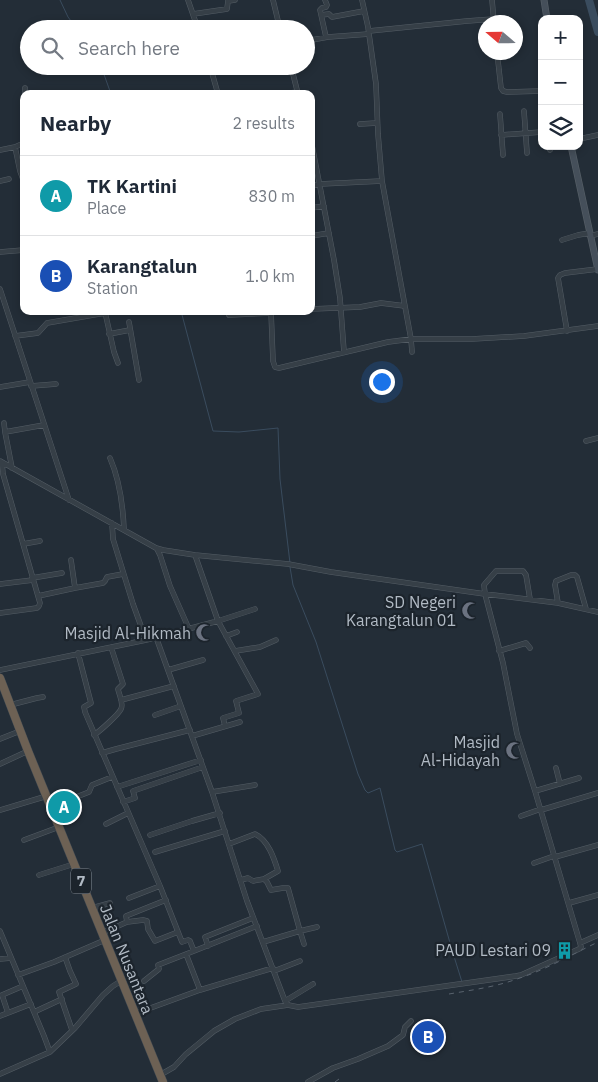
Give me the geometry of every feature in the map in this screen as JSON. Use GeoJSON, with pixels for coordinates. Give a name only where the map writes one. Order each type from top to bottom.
{"type":"FeatureCollection","features":[{"type":"Feature","properties":{"kind":"highway","name":"Jalan Nusantara"},"geometry":{"type":"LineString","coordinates":[[1,681],[134,1014],[162,1078]]}},
{"type":"Feature","properties":{"kind":"street"},"geometry":{"type":"LineString","coordinates":[[188,0],[195,20]]}},
{"type":"Feature","properties":{"kind":"street"},"geometry":{"type":"LineString","coordinates":[[193,14],[227,9],[228,1],[235,0]]}},
{"type":"Feature","properties":{"kind":"street"},"geometry":{"type":"LineString","coordinates":[[273,0],[278,20]]}},
{"type":"Feature","properties":{"kind":"street"},"geometry":{"type":"LineString","coordinates":[[326,0],[327,5],[321,9],[326,37]]}},
{"type":"Feature","properties":{"kind":"street"},"geometry":{"type":"LineString","coordinates":[[362,0],[376,84],[382,181],[412,352]]}},
{"type":"Feature","properties":{"kind":"street"},"geometry":{"type":"LineString","coordinates":[[492,0],[493,15]]}},
{"type":"Feature","properties":{"kind":"street"},"geometry":{"type":"LineString","coordinates":[[544,0],[546,15]]}},
{"type":"Feature","properties":{"kind":"street"},"geometry":{"type":"LineString","coordinates":[[321,15],[329,14],[332,17],[364,11]]}},
{"type":"Feature","properties":{"kind":"street"},"geometry":{"type":"LineString","coordinates":[[315,39],[478,21]]}},
{"type":"Feature","properties":{"kind":"street"},"geometry":{"type":"LineString","coordinates":[[498,60],[503,91],[538,91]]}},
{"type":"Feature","properties":{"kind":"street"},"geometry":{"type":"LineString","coordinates":[[212,75],[216,90]]}},
{"type":"Feature","properties":{"kind":"street"},"geometry":{"type":"LineString","coordinates":[[293,75],[297,90]]}},
{"type":"Feature","properties":{"kind":"street"},"geometry":{"type":"LineString","coordinates":[[524,111],[527,153]]}},
{"type":"Feature","properties":{"kind":"street"},"geometry":{"type":"LineString","coordinates":[[500,114],[503,154]]}},
{"type":"Feature","properties":{"kind":"street"},"geometry":{"type":"LineString","coordinates":[[360,124],[377,123]]}},
{"type":"Feature","properties":{"kind":"street"},"geometry":{"type":"LineString","coordinates":[[501,135],[538,132]]}},
{"type":"Feature","properties":{"kind":"street"},"geometry":{"type":"LineString","coordinates":[[583,138],[598,135]]}},
{"type":"Feature","properties":{"kind":"street"},"geometry":{"type":"LineString","coordinates":[[0,150],[20,145]]}},
{"type":"Feature","properties":{"kind":"street"},"geometry":{"type":"LineString","coordinates":[[15,147],[20,171]]}},
{"type":"Feature","properties":{"kind":"street"},"geometry":{"type":"LineString","coordinates":[[567,331],[558,278],[565,273],[598,269],[572,150]]}},
{"type":"Feature","properties":{"kind":"street"},"geometry":{"type":"LineString","coordinates":[[315,160],[334,260],[341,309],[344,352]]}},
{"type":"Feature","properties":{"kind":"street"},"geometry":{"type":"LineString","coordinates":[[0,181],[9,179]]}},
{"type":"Feature","properties":{"kind":"street"},"geometry":{"type":"LineString","coordinates":[[315,185],[382,181]]}},
{"type":"Feature","properties":{"kind":"street"},"geometry":{"type":"LineString","coordinates":[[315,207],[324,206]]}},
{"type":"Feature","properties":{"kind":"street"},"geometry":{"type":"LineString","coordinates":[[315,235],[329,233]]}},
{"type":"Feature","properties":{"kind":"street"},"geometry":{"type":"LineString","coordinates":[[562,240],[578,235],[598,234]]}},
{"type":"Feature","properties":{"kind":"street"},"geometry":{"type":"LineString","coordinates":[[0,252],[20,250]]}},
{"type":"Feature","properties":{"kind":"street"},"geometry":{"type":"LineString","coordinates":[[0,291],[69,500]]}},
{"type":"Feature","properties":{"kind":"street"},"geometry":{"type":"LineString","coordinates":[[315,309],[341,309],[381,303],[404,306]]}},
{"type":"Feature","properties":{"kind":"street"},"geometry":{"type":"LineString","coordinates":[[15,336],[38,333],[48,323],[89,315]]}},
{"type":"Feature","properties":{"kind":"street"},"geometry":{"type":"LineString","coordinates":[[106,315],[118,363]]}},
{"type":"Feature","properties":{"kind":"street"},"geometry":{"type":"LineString","coordinates":[[271,315],[273,361],[275,367],[279,368],[388,342],[411,339],[472,339],[524,336],[598,326]]}},
{"type":"Feature","properties":{"kind":"street"},"geometry":{"type":"LineString","coordinates":[[129,322],[139,380]]}},
{"type":"Feature","properties":{"kind":"street"},"geometry":{"type":"LineString","coordinates":[[110,334],[130,330]]}},
{"type":"Feature","properties":{"kind":"street"},"geometry":{"type":"LineString","coordinates":[[0,387],[56,384]]}},
{"type":"Feature","properties":{"kind":"street"},"geometry":{"type":"LineString","coordinates":[[4,422],[12,468]]}},
{"type":"Feature","properties":{"kind":"street"},"geometry":{"type":"LineString","coordinates":[[6,432],[44,425]]}},
{"type":"Feature","properties":{"kind":"street"},"geometry":{"type":"LineString","coordinates":[[586,441],[598,438]]}},
{"type":"Feature","properties":{"kind":"street"},"geometry":{"type":"LineString","coordinates":[[110,458],[116,472],[124,530]]}},
{"type":"Feature","properties":{"kind":"street"},"geometry":{"type":"LineString","coordinates":[[1,462],[162,550],[290,564],[331,572],[558,603],[598,612]]}},
{"type":"Feature","properties":{"kind":"street"},"geometry":{"type":"LineString","coordinates":[[0,613],[37,608],[40,603],[1,462]]}},
{"type":"Feature","properties":{"kind":"street"},"geometry":{"type":"LineString","coordinates":[[112,523],[112,539],[146,640]]}},
{"type":"Feature","properties":{"kind":"street"},"geometry":{"type":"LineString","coordinates":[[23,544],[40,541]]}},
{"type":"Feature","properties":{"kind":"street"},"geometry":{"type":"LineString","coordinates":[[156,548],[189,629]]}},
{"type":"Feature","properties":{"kind":"street"},"geometry":{"type":"LineString","coordinates":[[194,555],[218,621],[258,694],[236,701],[240,713],[223,718],[225,726]]}},
{"type":"Feature","properties":{"kind":"street"},"geometry":{"type":"LineString","coordinates":[[71,560],[74,588]]}},
{"type":"Feature","properties":{"kind":"street"},"geometry":{"type":"LineString","coordinates":[[286,1003],[298,1007],[516,976],[580,947],[517,734],[484,585],[496,571],[524,572],[530,599]]}},
{"type":"Feature","properties":{"kind":"street"},"geometry":{"type":"LineString","coordinates":[[0,584],[62,573]]}},
{"type":"Feature","properties":{"kind":"street"},"geometry":{"type":"LineString","coordinates":[[38,596],[103,583],[108,577],[123,574]]}},
{"type":"Feature","properties":{"kind":"street"},"geometry":{"type":"LineString","coordinates":[[558,603],[556,580],[575,575],[586,609]]}},
{"type":"Feature","properties":{"kind":"street"},"geometry":{"type":"LineString","coordinates":[[0,670],[156,638],[255,609]]}},
{"type":"Feature","properties":{"kind":"street"},"geometry":{"type":"LineString","coordinates":[[226,636],[237,632]]}},
{"type":"Feature","properties":{"kind":"street"},"geometry":{"type":"LineString","coordinates":[[156,638],[220,814],[253,918],[286,1003]]}},
{"type":"Feature","properties":{"kind":"street"},"geometry":{"type":"LineString","coordinates":[[235,651],[260,647],[276,640]]}},
{"type":"Feature","properties":{"kind":"street"},"geometry":{"type":"LineString","coordinates":[[499,651],[526,642],[530,648]]}},
{"type":"Feature","properties":{"kind":"street"},"geometry":{"type":"LineString","coordinates":[[94,735],[120,711],[122,706],[118,689],[123,684],[111,647]]}},
{"type":"Feature","properties":{"kind":"street"},"geometry":{"type":"LineString","coordinates":[[78,653],[91,703],[85,706],[84,709],[94,735],[166,900],[182,942],[190,941],[194,951]]}},
{"type":"Feature","properties":{"kind":"street"},"geometry":{"type":"LineString","coordinates":[[168,670],[203,660]]}},
{"type":"Feature","properties":{"kind":"street"},"geometry":{"type":"LineString","coordinates":[[121,700],[174,686]]}},
{"type":"Feature","properties":{"kind":"street"},"geometry":{"type":"LineString","coordinates":[[10,705],[43,697]]}},
{"type":"Feature","properties":{"kind":"street"},"geometry":{"type":"LineString","coordinates":[[155,715],[181,706]]}},
{"type":"Feature","properties":{"kind":"street"},"geometry":{"type":"LineString","coordinates":[[192,736],[240,722]]}},
{"type":"Feature","properties":{"kind":"street"},"geometry":{"type":"LineString","coordinates":[[102,753],[190,730]]}},
{"type":"Feature","properties":{"kind":"street"},"geometry":{"type":"LineString","coordinates":[[0,739],[20,731]]}},
{"type":"Feature","properties":{"kind":"street"},"geometry":{"type":"LineString","coordinates":[[0,764],[28,751]]}},
{"type":"Feature","properties":{"kind":"street"},"geometry":{"type":"LineString","coordinates":[[117,787],[201,760]]}},
{"type":"Feature","properties":{"kind":"street"},"geometry":{"type":"LineString","coordinates":[[123,802],[135,798],[132,791],[203,767]]}},
{"type":"Feature","properties":{"kind":"street"},"geometry":{"type":"LineString","coordinates":[[556,768],[560,784]]}},
{"type":"Feature","properties":{"kind":"street"},"geometry":{"type":"LineString","coordinates":[[51,807],[90,792],[92,785],[112,777]]}},
{"type":"Feature","properties":{"kind":"street"},"geometry":{"type":"LineString","coordinates":[[535,791],[579,778]]}},
{"type":"Feature","properties":{"kind":"street"},"geometry":{"type":"LineString","coordinates":[[212,792],[255,785]]}},
{"type":"Feature","properties":{"kind":"street"},"geometry":{"type":"LineString","coordinates":[[521,816],[598,793]]}},
{"type":"Feature","properties":{"kind":"street"},"geometry":{"type":"LineString","coordinates":[[0,802],[1,809],[47,796]]}},
{"type":"Feature","properties":{"kind":"street"},"geometry":{"type":"LineString","coordinates":[[106,824],[128,813]]}},
{"type":"Feature","properties":{"kind":"street"},"geometry":{"type":"LineString","coordinates":[[150,835],[220,814]]}},
{"type":"Feature","properties":{"kind":"street"},"geometry":{"type":"LineString","coordinates":[[24,840],[59,827]]}},
{"type":"Feature","properties":{"kind":"street"},"geometry":{"type":"LineString","coordinates":[[156,852],[225,831]]}},
{"type":"Feature","properties":{"kind":"street"},"geometry":{"type":"LineString","coordinates":[[229,844],[255,834],[267,845],[278,871],[264,879],[253,881],[248,878],[240,880]]}},
{"type":"Feature","properties":{"kind":"street"},"geometry":{"type":"LineString","coordinates":[[534,863],[598,845]]}},
{"type":"Feature","properties":{"kind":"street"},"geometry":{"type":"LineString","coordinates":[[39,875],[74,864]]}},
{"type":"Feature","properties":{"kind":"street"},"geometry":{"type":"LineString","coordinates":[[264,879],[271,890],[288,888],[304,944]]}},
{"type":"Feature","properties":{"kind":"street"},"geometry":{"type":"LineString","coordinates":[[129,898],[160,886]]}},
{"type":"Feature","properties":{"kind":"street"},"geometry":{"type":"LineString","coordinates":[[568,903],[598,895]]}},
{"type":"Feature","properties":{"kind":"street"},"geometry":{"type":"LineString","coordinates":[[127,922],[126,916],[166,900]]}},
{"type":"Feature","properties":{"kind":"street"},"geometry":{"type":"LineString","coordinates":[[92,908],[110,903]]}},
{"type":"Feature","properties":{"kind":"street"},"geometry":{"type":"LineString","coordinates":[[208,946],[205,936],[253,918]]}},
{"type":"Feature","properties":{"kind":"street"},"geometry":{"type":"LineString","coordinates":[[18,975],[65,956],[127,922],[147,921],[148,928],[155,941],[178,932]]}},
{"type":"Feature","properties":{"kind":"street"},"geometry":{"type":"LineString","coordinates":[[144,981],[158,969],[158,965],[257,926]]}},
{"type":"Feature","properties":{"kind":"street"},"geometry":{"type":"LineString","coordinates":[[263,942],[317,927]]}},
{"type":"Feature","properties":{"kind":"street"},"geometry":{"type":"LineString","coordinates":[[0,931],[50,1052]]}},
{"type":"Feature","properties":{"kind":"street"},"geometry":{"type":"LineString","coordinates":[[580,943],[598,935]]}},
{"type":"Feature","properties":{"kind":"street"},"geometry":{"type":"LineString","coordinates":[[186,954],[200,990]]}},
{"type":"Feature","properties":{"kind":"street"},"geometry":{"type":"LineString","coordinates":[[65,956],[76,984],[60,990],[72,1030]]}},
{"type":"Feature","properties":{"kind":"street"},"geometry":{"type":"LineString","coordinates":[[0,959],[11,958]]}},
{"type":"Feature","properties":{"kind":"street"},"geometry":{"type":"LineString","coordinates":[[134,1014],[200,990],[300,961]]}},
{"type":"Feature","properties":{"kind":"street"},"geometry":{"type":"LineString","coordinates":[[0,1074],[50,1052],[103,995],[113,986],[122,982]]}},
{"type":"Feature","properties":{"kind":"street"},"geometry":{"type":"LineString","coordinates":[[162,1078],[186,1054],[221,1026],[261,1009],[286,1003],[313,984]]}},
{"type":"Feature","properties":{"kind":"street"},"geometry":{"type":"LineString","coordinates":[[8,1013],[2,995],[23,986]]}},
{"type":"Feature","properties":{"kind":"street"},"geometry":{"type":"LineString","coordinates":[[34,1012],[62,999]]}},
{"type":"Feature","properties":{"kind":"street"},"geometry":{"type":"LineString","coordinates":[[0,1016],[31,1004]]}},
{"type":"Feature","properties":{"kind":"street"},"geometry":{"type":"LineString","coordinates":[[308,1082],[333,1068],[396,1041],[403,1035],[404,1027],[411,1021]]}},
{"type":"Feature","properties":{"kind":"waterway"},"geometry":{"type":"LineString","coordinates":[[60,0],[70,20]]}},
{"type":"Feature","properties":{"kind":"waterway"},"geometry":{"type":"LineString","coordinates":[[589,0],[598,32]]}},
{"type":"Feature","properties":{"kind":"waterway"},"geometry":{"type":"LineString","coordinates":[[104,75],[110,90]]}},
{"type":"Feature","properties":{"kind":"waterway"},"geometry":{"type":"LineString","coordinates":[[182,315],[213,431],[239,432],[278,428],[280,479],[290,563]]}},
{"type":"Feature","properties":{"kind":"waterway"},"geometry":{"type":"LineString","coordinates":[[290,567],[293,585],[316,642],[358,774],[368,793],[380,788],[395,850],[397,852],[422,844],[462,982]]}},
{"type":"Feature","properties":{"kind":"railway"},"geometry":{"type":"LineString","coordinates":[[449,994],[509,982],[548,967],[598,942]]}},
{"type":"Feature","properties":{"kind":"railway"},"geometry":{"type":"LineString","coordinates":[[335,1082],[339,1079]]}},
{"type":"Feature","properties":{"kind":"place","name":"SD Negeri Karangtalun 01"},"geometry":{"type":"Point","coordinates":[470,611]}},
{"type":"Feature","properties":{"kind":"place","name":"Masjid Al-Hikmah"},"geometry":{"type":"Point","coordinates":[205,633]}},
{"type":"Feature","properties":{"kind":"place","name":"Masjid Al-Hidayah"},"geometry":{"type":"Point","coordinates":[514,751]}},
{"type":"Feature","properties":{"kind":"place","name":"TK Kartini"},"geometry":{"type":"Point","coordinates":[64,807]}},
{"type":"Feature","properties":{"kind":"place","name":"PAUD Lestari 09"},"geometry":{"type":"Point","coordinates":[565,950]}},
{"type":"Feature","properties":{"kind":"place","name":"Karangtalun"},"geometry":{"type":"Point","coordinates":[428,1037]}}]}
